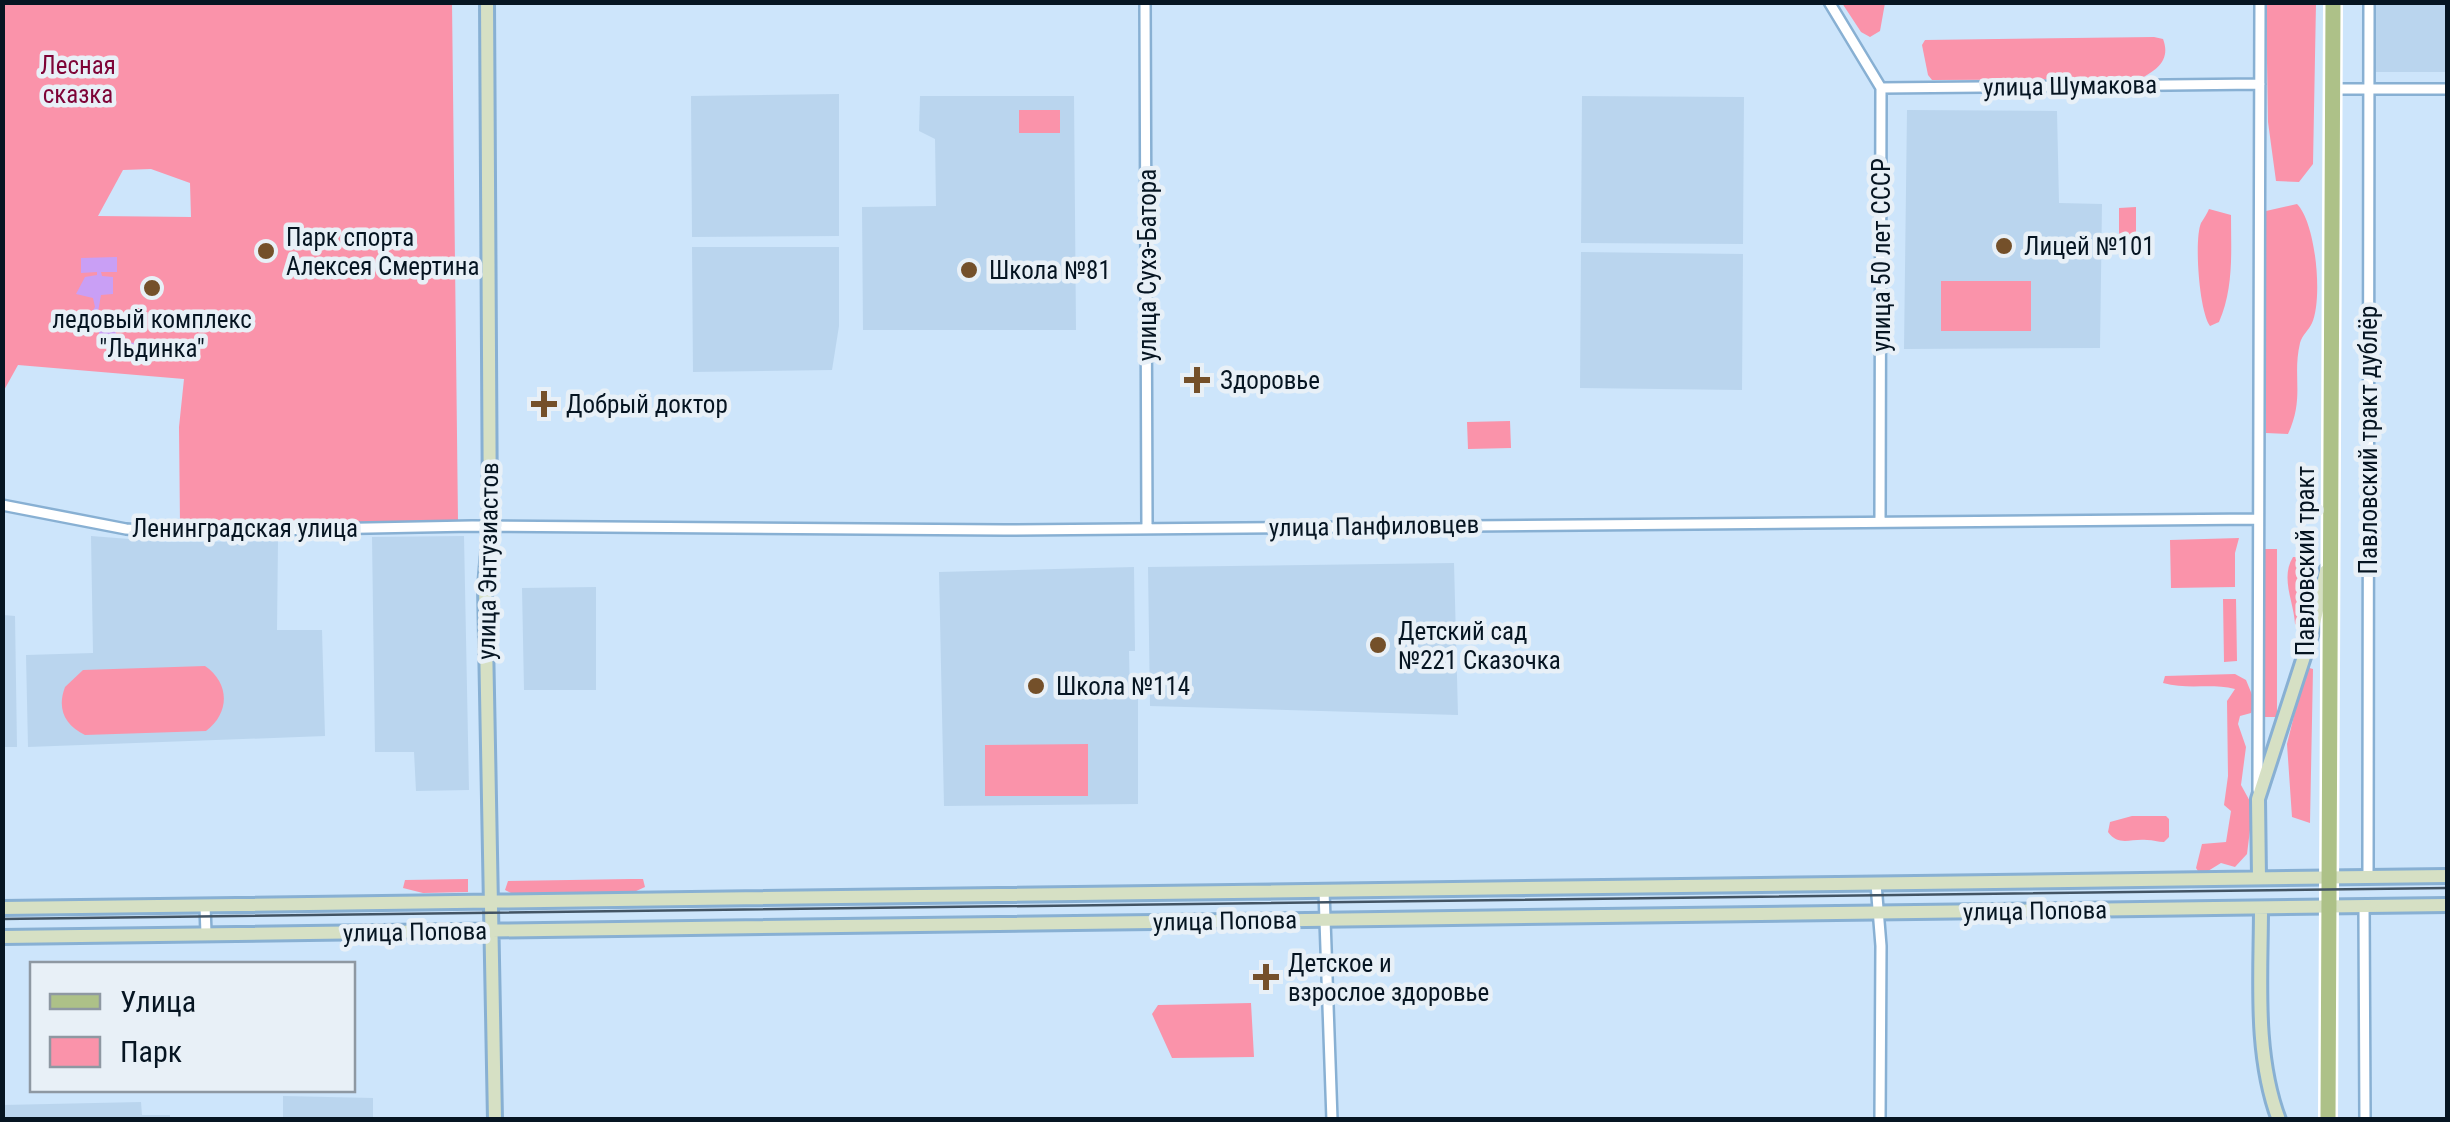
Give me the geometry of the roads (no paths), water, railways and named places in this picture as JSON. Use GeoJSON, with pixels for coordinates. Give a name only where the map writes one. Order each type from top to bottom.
{"type":"FeatureCollection","features":[{"type":"Feature","properties":{"kind":"main road","name":"улица Энтузиастов"},"geometry":{"type":"LineString","coordinates":[[487,2],[490,528],[485,586],[495,1120]]}},
{"type":"Feature","properties":{"kind":"main road","name":"Павловский тракт"},"geometry":{"type":"LineString","coordinates":[[2328,1120],[2332,2]]}},
{"type":"Feature","properties":{"kind":"main road"},"geometry":{"type":"LineString","coordinates":[[2259,878],[2258,798],[2312,632],[2330,544]]}},
{"type":"Feature","properties":{"kind":"main road","name":"улица Попова"},"geometry":{"type":"LineString","coordinates":[[2,908],[2448,876]]}},
{"type":"Feature","properties":{"kind":"main road"},"geometry":{"type":"LineString","coordinates":[[2019,882],[2019,911]]}},
{"type":"Feature","properties":{"kind":"main road","name":"улица Попова"},"geometry":{"type":"LineString","coordinates":[[2,937],[2448,905]]}},
{"type":"Feature","properties":{"kind":"main road"},"geometry":{"type":"LineString","coordinates":[[2261,908],[2261,1020],[2267,1072],[2279,1120]]}},
{"type":"Feature","properties":{"kind":"street","name":"улица Сухэ-Батора"},"geometry":{"type":"LineString","coordinates":[[1146,2],[1147,528]]}},
{"type":"Feature","properties":{"kind":"street"},"geometry":{"type":"LineString","coordinates":[[1829,2],[1881,88]]}},
{"type":"Feature","properties":{"kind":"street"},"geometry":{"type":"LineString","coordinates":[[2258,798],[2260,2]]}},
{"type":"Feature","properties":{"kind":"street","name":"Павловский тракт дублёр"},"geometry":{"type":"LineString","coordinates":[[2368,877],[2369,2]]}},
{"type":"Feature","properties":{"kind":"street","name":"улица Шумакова"},"geometry":{"type":"LineString","coordinates":[[1881,88],[2260,84]]}},
{"type":"Feature","properties":{"kind":"street","name":"улица 50 лет СССР"},"geometry":{"type":"LineString","coordinates":[[1880,522],[1881,88]]}},
{"type":"Feature","properties":{"kind":"street"},"geometry":{"type":"LineString","coordinates":[[2332,89],[2448,89]]}},
{"type":"Feature","properties":{"kind":"street","name":"Ленинградская улица"},"geometry":{"type":"LineString","coordinates":[[2,505],[126,529],[168,532],[490,528]]}},
{"type":"Feature","properties":{"kind":"street","name":"улица Панфиловцев"},"geometry":{"type":"LineString","coordinates":[[490,528],[2258,520]]}},
{"type":"Feature","properties":{"kind":"street"},"geometry":{"type":"LineString","coordinates":[[1876,884],[1880,913],[1880,1120]]}},
{"type":"Feature","properties":{"kind":"street"},"geometry":{"type":"LineString","coordinates":[[1324,890],[1332,1120]]}},
{"type":"Feature","properties":{"kind":"street"},"geometry":{"type":"LineString","coordinates":[[205,905],[206,934]]}},
{"type":"Feature","properties":{"kind":"street"},"geometry":{"type":"LineString","coordinates":[[2364,906],[2366,1120]]}},
{"type":"Feature","properties":{"kind":"tram line"},"geometry":{"type":"LineString","coordinates":[[2,919],[2448,888]]}},
{"type":"Feature","properties":{"kind":"place","name":"Лицей №101"},"geometry":{"type":"Point","coordinates":[2004,246]}},
{"type":"Feature","properties":{"kind":"place","name":"Парк спорта Алексея Смертина"},"geometry":{"type":"Point","coordinates":[266,251]}},
{"type":"Feature","properties":{"kind":"place","name":"Школа №81"},"geometry":{"type":"Point","coordinates":[969,270]}},
{"type":"Feature","properties":{"kind":"place","name":"ледовый комплекс \"Льдинка\""},"geometry":{"type":"Point","coordinates":[152,288]}},
{"type":"Feature","properties":{"kind":"place","name":"Здоровье"},"geometry":{"type":"Point","coordinates":[1197,380]}},
{"type":"Feature","properties":{"kind":"place","name":"Добрый доктор"},"geometry":{"type":"Point","coordinates":[544,404]}},
{"type":"Feature","properties":{"kind":"place","name":"Детский сад №221 Сказочка"},"geometry":{"type":"Point","coordinates":[1378,645]}},
{"type":"Feature","properties":{"kind":"place","name":"Школа №114"},"geometry":{"type":"Point","coordinates":[1036,686]}},
{"type":"Feature","properties":{"kind":"place","name":"Детское и взрослое здоровье"},"geometry":{"type":"Point","coordinates":[1266,977]}},
{"type":"Feature","properties":{"kind":"park label","name":"Лесная сказка"},"geometry":{"type":"Point","coordinates":[78,80]}}]}
